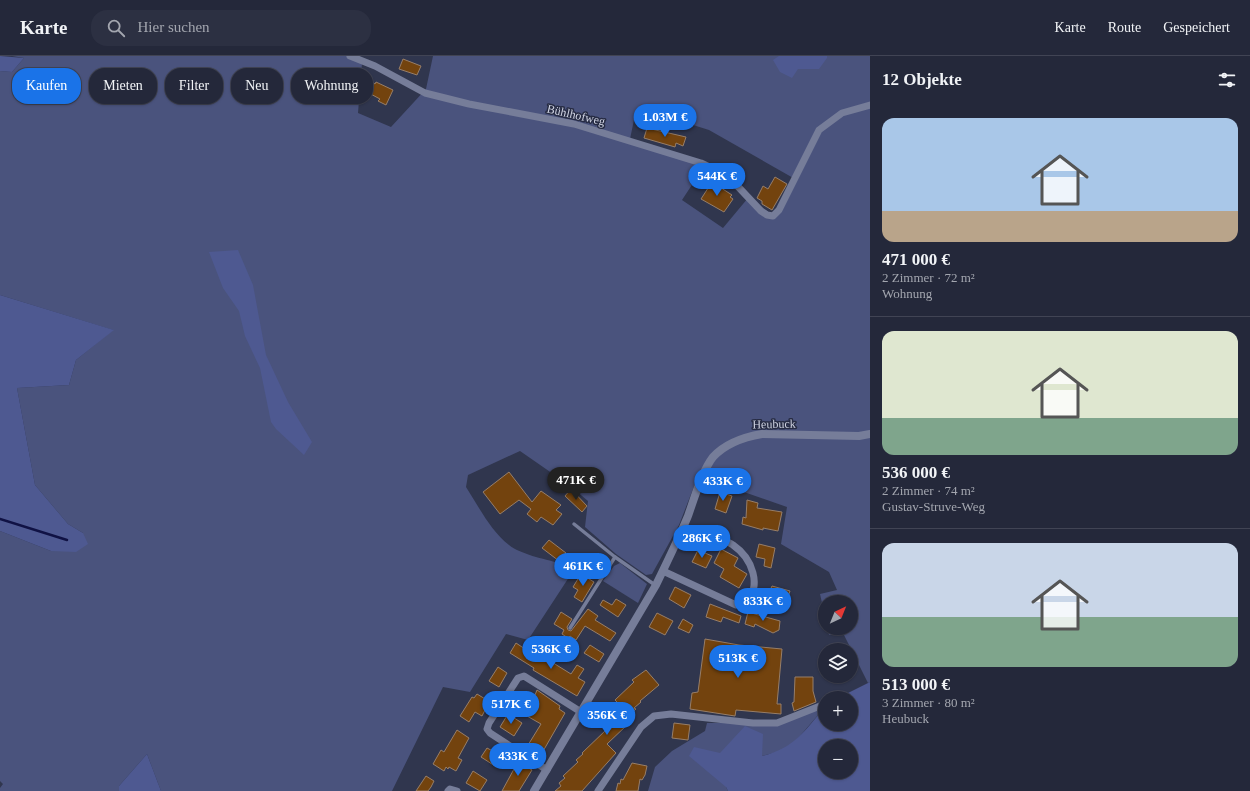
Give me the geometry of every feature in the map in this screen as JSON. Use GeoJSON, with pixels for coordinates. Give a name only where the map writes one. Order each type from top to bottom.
{"type":"FeatureCollection","features":[{"type":"Feature","properties":{"kind":"street","name":"Bühlhofweg"},"geometry":{"type":"LineString","coordinates":[[350,56],[375,66],[425,93],[469,104],[574,124],[700,163],[728,176],[761,211],[767,215],[773,216],[779,210],[819,130],[842,113],[870,105]]}},
{"type":"Feature","properties":{"kind":"street","name":"Heubuck"},"geometry":{"type":"LineString","coordinates":[[534,791],[656,585],[713,458],[730,443],[746,436],[762,434],[859,436],[870,434]]}},
{"type":"Feature","properties":{"kind":"street"},"geometry":{"type":"LineString","coordinates":[[663,571],[736,605],[746,604],[752,598],[754,585],[752,570],[746,558],[733,545],[719,538]]}},
{"type":"Feature","properties":{"kind":"street"},"geometry":{"type":"LineString","coordinates":[[547,770],[490,733],[487,729],[489,724],[518,678],[524,676],[582,712]]}},
{"type":"Feature","properties":{"kind":"street"},"geometry":{"type":"LineString","coordinates":[[598,791],[641,727],[654,716],[671,714],[753,723],[777,723],[818,707]]}},
{"type":"Feature","properties":{"kind":"street"},"geometry":{"type":"LineString","coordinates":[[448,791],[450,789],[457,791]]}},
{"type":"Feature","properties":{"kind":"lane"},"geometry":{"type":"LineString","coordinates":[[574,524],[615,557],[656,585]]}},
{"type":"Feature","properties":{"kind":"lane"},"geometry":{"type":"LineString","coordinates":[[570,628],[615,557]]}},
{"type":"Feature","properties":{"kind":"shaded area"},"geometry":{"type":"Polygon","coordinates":[[[0,56],[24,58],[15,68],[12,68],[12,72],[0,71],[0,56]]]}},
{"type":"Feature","properties":{"kind":"shaded area"},"geometry":{"type":"Polygon","coordinates":[[[12,56],[350,56],[362,63],[362,68],[291,68],[291,104],[359,104],[358,113],[391,127],[426,89],[433,56],[870,56],[870,682],[868,683],[858,663],[858,643],[848,643],[844,635],[858,635],[858,595],[820,595],[837,590],[829,572],[781,544],[787,507],[698,476],[679,525],[652,574],[646,575],[616,554],[585,527],[588,501],[569,485],[520,451],[468,475],[466,487],[490,525],[509,545],[526,554],[559,563],[566,556],[577,565],[528,640],[506,634],[470,692],[443,687],[392,791],[161,791],[147,754],[119,786],[119,791],[0,791],[3,784],[0,781],[0,531],[51,551],[83,533],[68,524],[35,485],[17,388],[69,385],[76,360],[113,330],[0,295],[0,71],[12,72],[12,104],[81,104],[81,68],[15,68],[24,58],[12,56]],[[658,114],[635,115],[630,139],[707,162],[682,200],[723,228],[748,198],[773,215],[795,179],[709,130],[658,114]]]}},
{"type":"Feature","properties":{"kind":"shaded area"},"geometry":{"type":"Polygon","coordinates":[[[779,56],[827,56],[827,58],[819,69],[798,69],[792,78],[780,72],[773,60],[779,56]]]}},
{"type":"Feature","properties":{"kind":"shaded area"},"geometry":{"type":"Polygon","coordinates":[[[238,250],[253,285],[266,355],[288,402],[312,442],[304,455],[276,429],[271,422],[260,368],[245,336],[239,311],[223,288],[209,252],[238,250]]]}},
{"type":"Feature","properties":{"kind":"shaded area"},"geometry":{"type":"Polygon","coordinates":[[[0,295],[114,330],[76,360],[69,385],[17,388],[35,485],[68,524],[83,533],[88,544],[76,552],[51,551],[0,531],[0,295]]]}},
{"type":"Feature","properties":{"kind":"shaded area"},"geometry":{"type":"Polygon","coordinates":[[[620,563],[647,584],[638,603],[603,581],[614,566],[620,563]]]}},
{"type":"Feature","properties":{"kind":"shaded area"},"geometry":{"type":"Polygon","coordinates":[[[870,682],[870,791],[728,791],[726,787],[689,756],[694,747],[720,753],[745,726],[763,734],[762,756],[783,748],[798,738],[818,715],[818,731],[858,731],[858,691],[852,691],[870,682]]]}},
{"type":"Feature","properties":{"kind":"shaded area"},"geometry":{"type":"Polygon","coordinates":[[[818,709],[818,715],[793,744],[777,752],[762,756],[726,787],[728,791],[648,791],[655,767],[672,751],[705,731],[707,723],[777,723],[818,709]]]}},
{"type":"Feature","properties":{"kind":"shaded area"},"geometry":{"type":"Polygon","coordinates":[[[147,754],[161,791],[119,791],[119,786],[147,754]]]}},
{"type":"Feature","properties":{"kind":"building"},"geometry":{"type":"Polygon","coordinates":[[[403,59],[421,66],[417,75],[399,69],[403,59]]]}},
{"type":"Feature","properties":{"kind":"building"},"geometry":{"type":"Polygon","coordinates":[[[376,82],[393,90],[386,105],[378,101],[380,99],[373,95],[373,83],[375,84],[376,82]]]}},
{"type":"Feature","properties":{"kind":"building"},"geometry":{"type":"Polygon","coordinates":[[[647,128],[686,137],[683,146],[676,143],[675,147],[644,138],[647,128]]]}},
{"type":"Feature","properties":{"kind":"building"},"geometry":{"type":"Polygon","coordinates":[[[775,177],[787,184],[772,210],[762,204],[762,201],[757,198],[763,186],[768,189],[775,177]]]}},
{"type":"Feature","properties":{"kind":"building"},"geometry":{"type":"Polygon","coordinates":[[[712,182],[732,195],[730,197],[733,199],[724,212],[701,199],[712,182]]]}},
{"type":"Feature","properties":{"kind":"building"},"geometry":{"type":"Polygon","coordinates":[[[509,472],[532,502],[541,491],[561,505],[556,510],[562,514],[553,525],[541,517],[537,522],[527,514],[531,509],[519,500],[500,514],[483,492],[509,472]]]}},
{"type":"Feature","properties":{"kind":"building"},"geometry":{"type":"Polygon","coordinates":[[[571,489],[587,506],[582,512],[565,496],[571,489]]]}},
{"type":"Feature","properties":{"kind":"building"},"geometry":{"type":"Polygon","coordinates":[[[720,492],[732,496],[726,513],[715,509],[720,492]]]}},
{"type":"Feature","properties":{"kind":"building"},"geometry":{"type":"Polygon","coordinates":[[[747,500],[758,503],[757,508],[782,512],[778,531],[763,528],[763,530],[742,524],[743,517],[746,518],[747,500]]]}},
{"type":"Feature","properties":{"kind":"building"},"geometry":{"type":"Polygon","coordinates":[[[549,540],[566,553],[559,561],[542,548],[549,540]]]}},
{"type":"Feature","properties":{"kind":"building"},"geometry":{"type":"Polygon","coordinates":[[[759,544],[775,548],[771,568],[764,566],[765,559],[756,557],[759,544]]]}},
{"type":"Feature","properties":{"kind":"building"},"geometry":{"type":"Polygon","coordinates":[[[721,549],[738,558],[734,566],[747,574],[739,588],[720,577],[724,569],[714,563],[721,549]]]}},
{"type":"Feature","properties":{"kind":"building"},"geometry":{"type":"Polygon","coordinates":[[[698,550],[712,556],[706,568],[692,562],[698,550]]]}},
{"type":"Feature","properties":{"kind":"building"},"geometry":{"type":"Polygon","coordinates":[[[581,574],[594,582],[582,602],[574,597],[578,590],[573,587],[581,574]]]}},
{"type":"Feature","properties":{"kind":"building"},"geometry":{"type":"Polygon","coordinates":[[[772,586],[790,591],[784,608],[775,604],[777,599],[768,595],[772,586]]]}},
{"type":"Feature","properties":{"kind":"building"},"geometry":{"type":"Polygon","coordinates":[[[675,587],[691,595],[684,608],[669,599],[675,587]]]}},
{"type":"Feature","properties":{"kind":"building"},"geometry":{"type":"Polygon","coordinates":[[[616,599],[626,605],[618,617],[600,605],[603,600],[612,605],[616,599]]]}},
{"type":"Feature","properties":{"kind":"building"},"geometry":{"type":"Polygon","coordinates":[[[710,604],[741,616],[739,623],[723,617],[721,622],[706,617],[710,604]]]}},
{"type":"Feature","properties":{"kind":"building"},"geometry":{"type":"Polygon","coordinates":[[[588,609],[598,616],[595,620],[616,633],[610,641],[585,626],[576,640],[570,636],[568,638],[562,634],[564,630],[554,624],[561,612],[572,619],[567,627],[568,630],[571,631],[588,609]]]}},
{"type":"Feature","properties":{"kind":"building"},"geometry":{"type":"Polygon","coordinates":[[[748,612],[780,621],[779,630],[773,633],[755,624],[754,627],[745,624],[748,612]]]}},
{"type":"Feature","properties":{"kind":"building"},"geometry":{"type":"Polygon","coordinates":[[[657,613],[673,621],[665,635],[649,627],[657,613]]]}},
{"type":"Feature","properties":{"kind":"building"},"geometry":{"type":"Polygon","coordinates":[[[683,619],[693,625],[689,633],[678,628],[683,619]]]}},
{"type":"Feature","properties":{"kind":"building"},"geometry":{"type":"Polygon","coordinates":[[[705,639],[739,645],[782,649],[777,704],[781,704],[781,714],[736,710],[735,716],[690,709],[692,693],[698,692],[705,639]]]}},
{"type":"Feature","properties":{"kind":"building"},"geometry":{"type":"Polygon","coordinates":[[[516,643],[540,659],[542,656],[571,674],[577,665],[584,669],[578,678],[585,682],[577,696],[533,670],[534,668],[510,653],[516,643]]]}},
{"type":"Feature","properties":{"kind":"building"},"geometry":{"type":"Polygon","coordinates":[[[590,645],[604,654],[599,662],[584,653],[590,645]]]}},
{"type":"Feature","properties":{"kind":"building"},"geometry":{"type":"Polygon","coordinates":[[[498,667],[507,673],[499,687],[489,681],[498,667]]]}},
{"type":"Feature","properties":{"kind":"building"},"geometry":{"type":"Polygon","coordinates":[[[646,670],[659,685],[640,701],[641,702],[634,708],[636,709],[623,720],[627,725],[607,744],[616,753],[582,791],[555,791],[561,786],[559,783],[565,778],[563,776],[578,762],[576,760],[607,729],[602,723],[620,705],[615,700],[634,682],[632,680],[646,670]]]}},
{"type":"Feature","properties":{"kind":"building"},"geometry":{"type":"Polygon","coordinates":[[[795,677],[813,677],[813,691],[816,702],[794,711],[792,703],[794,702],[795,677]]]}},
{"type":"Feature","properties":{"kind":"building"},"geometry":{"type":"Polygon","coordinates":[[[537,690],[560,706],[559,709],[565,713],[542,753],[535,749],[531,754],[525,750],[541,724],[527,716],[531,710],[518,702],[524,692],[535,695],[537,690]]]}},
{"type":"Feature","properties":{"kind":"building"},"geometry":{"type":"Polygon","coordinates":[[[477,694],[495,705],[489,713],[485,710],[482,716],[475,712],[469,722],[460,716],[472,697],[474,698],[477,694]]]}},
{"type":"Feature","properties":{"kind":"building"},"geometry":{"type":"Polygon","coordinates":[[[508,714],[522,723],[514,736],[500,727],[508,714]]]}},
{"type":"Feature","properties":{"kind":"building"},"geometry":{"type":"Polygon","coordinates":[[[674,723],[690,725],[688,740],[672,738],[674,723]]]}},
{"type":"Feature","properties":{"kind":"building"},"geometry":{"type":"Polygon","coordinates":[[[457,730],[469,738],[458,758],[462,760],[456,771],[446,767],[444,771],[433,764],[441,750],[444,752],[457,730]]]}},
{"type":"Feature","properties":{"kind":"building"},"geometry":{"type":"Polygon","coordinates":[[[487,748],[502,756],[495,766],[481,757],[487,748]]]}},
{"type":"Feature","properties":{"kind":"building"},"geometry":{"type":"Polygon","coordinates":[[[520,758],[527,763],[525,766],[532,770],[519,791],[502,791],[520,758]]]}},
{"type":"Feature","properties":{"kind":"building"},"geometry":{"type":"Polygon","coordinates":[[[632,763],[647,766],[645,775],[642,780],[640,779],[638,791],[616,791],[618,783],[620,784],[621,779],[623,780],[632,763]]]}},
{"type":"Feature","properties":{"kind":"building"},"geometry":{"type":"Polygon","coordinates":[[[473,771],[487,780],[480,791],[466,783],[473,771]]]}},
{"type":"Feature","properties":{"kind":"building"},"geometry":{"type":"Polygon","coordinates":[[[426,776],[434,781],[431,787],[428,791],[416,791],[426,776]]]}},
{"type":"Feature","properties":{"kind":"waterway"},"geometry":{"type":"LineString","coordinates":[[0,519],[67,540]]}}]}
